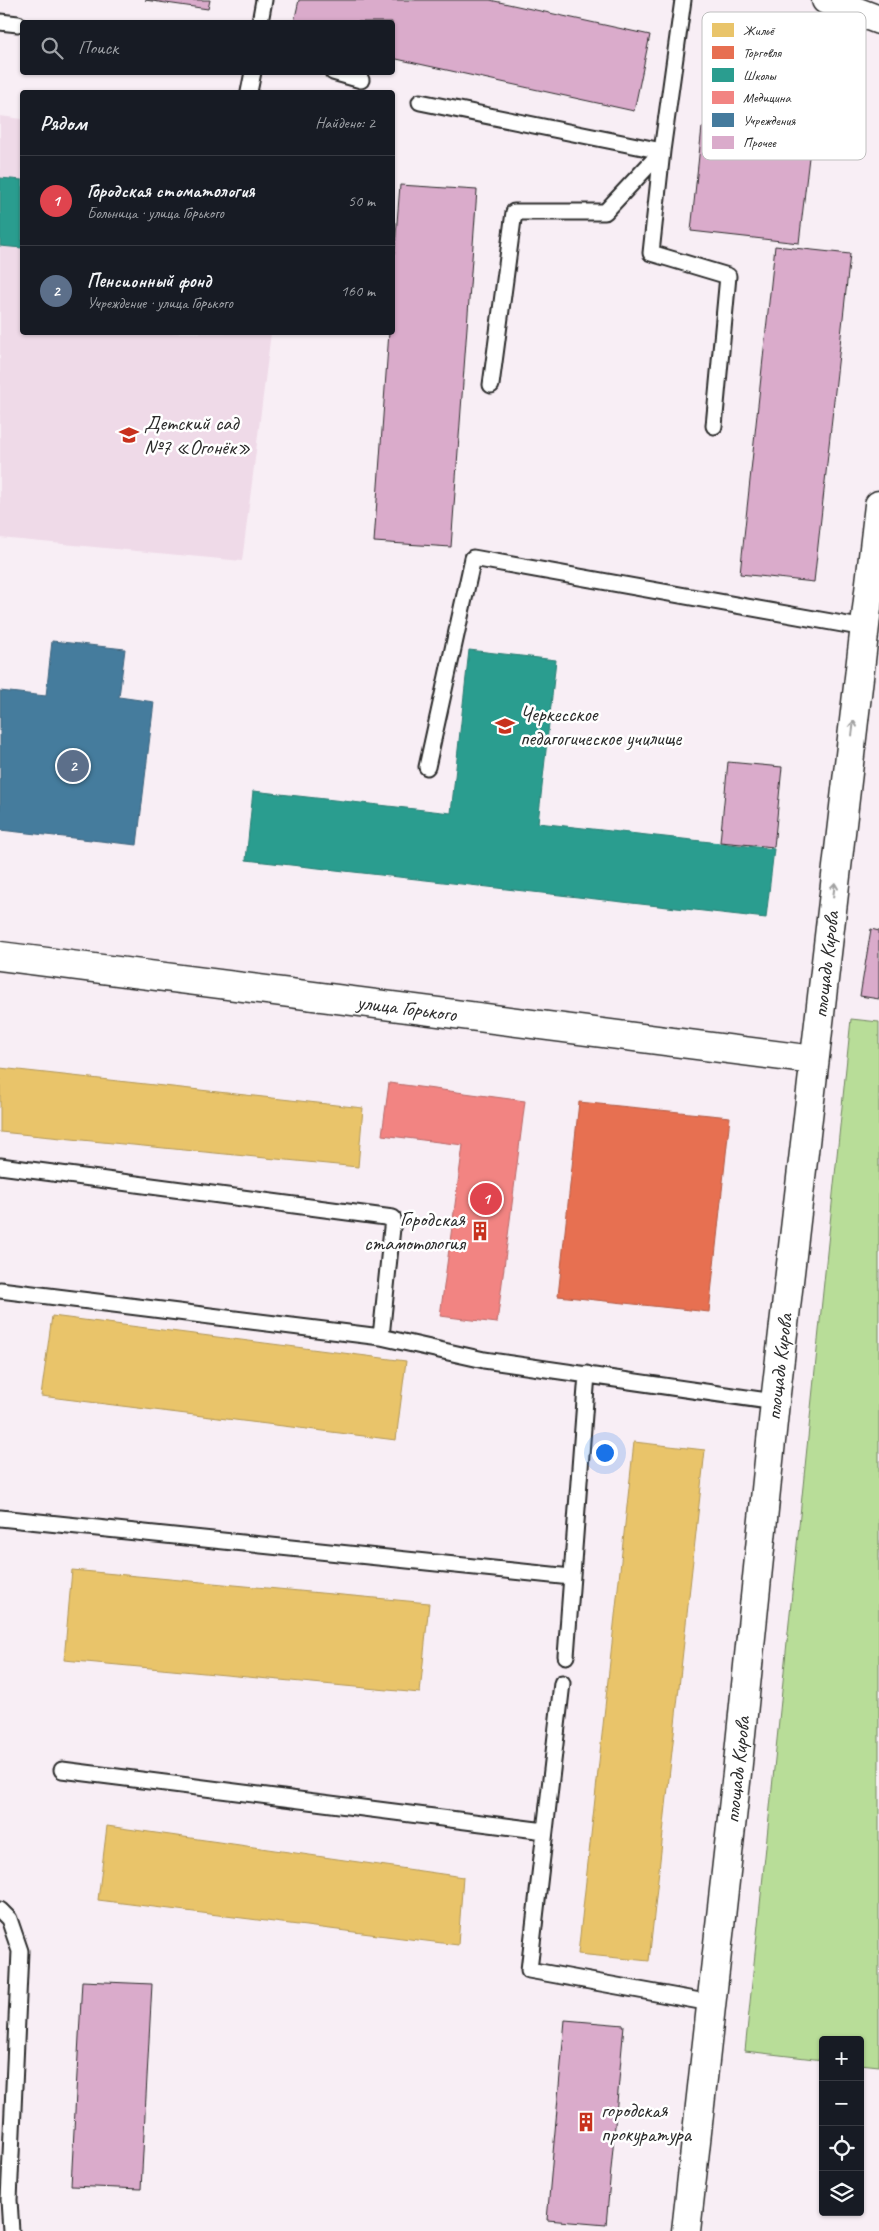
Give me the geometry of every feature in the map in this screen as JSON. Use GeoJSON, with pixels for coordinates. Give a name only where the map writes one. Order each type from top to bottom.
{"type":"FeatureCollection","features":[{"type":"Feature","properties":{"kind":"street"},"geometry":{"type":"LineString","coordinates":[[826,0],[858,12]]}},
{"type":"Feature","properties":{"kind":"street"},"geometry":{"type":"LineString","coordinates":[[866,15],[879,20]]}},
{"type":"Feature","properties":{"kind":"street","name":"площадь Кирова"},"geometry":{"type":"LineString","coordinates":[[686,2231],[737,1773],[775,1402],[879,505]]}},
{"type":"Feature","properties":{"kind":"street","name":"улица Горького"},"geometry":{"type":"LineString","coordinates":[[0,956],[814,1060]]}},
{"type":"Feature","properties":{"kind":"lane"},"geometry":{"type":"LineString","coordinates":[[260,20],[264,0]]}},
{"type":"Feature","properties":{"kind":"lane"},"geometry":{"type":"LineString","coordinates":[[684,0],[662,151],[651,253],[728,276],[714,426]]}},
{"type":"Feature","properties":{"kind":"lane"},"geometry":{"type":"LineString","coordinates":[[0,22],[18,24]]}},
{"type":"Feature","properties":{"kind":"lane"},"geometry":{"type":"LineString","coordinates":[[249,90],[252,75]]}},
{"type":"Feature","properties":{"kind":"lane"},"geometry":{"type":"LineString","coordinates":[[344,75],[361,80]]}},
{"type":"Feature","properties":{"kind":"lane"},"geometry":{"type":"LineString","coordinates":[[420,102],[662,151]]}},
{"type":"Feature","properties":{"kind":"lane"},"geometry":{"type":"LineString","coordinates":[[491,385],[514,212],[605,212],[662,151]]}},
{"type":"Feature","properties":{"kind":"lane"},"geometry":{"type":"LineString","coordinates":[[427,767],[473,558],[865,628]]}},
{"type":"Feature","properties":{"kind":"lane"},"geometry":{"type":"LineString","coordinates":[[0,1166],[393,1218],[381,1337]]}},
{"type":"Feature","properties":{"kind":"lane"},"geometry":{"type":"LineString","coordinates":[[0,1290],[381,1337],[484,1360],[775,1402]]}},
{"type":"Feature","properties":{"kind":"lane"},"geometry":{"type":"LineString","coordinates":[[566,1656],[587,1374]]}},
{"type":"Feature","properties":{"kind":"lane"},"geometry":{"type":"LineString","coordinates":[[0,1518],[571,1577]]}},
{"type":"Feature","properties":{"kind":"lane"},"geometry":{"type":"LineString","coordinates":[[562,1683],[529,1970],[711,2003]]}},
{"type":"Feature","properties":{"kind":"lane"},"geometry":{"type":"LineString","coordinates":[[62,1770],[545,1830]]}},
{"type":"Feature","properties":{"kind":"lane"},"geometry":{"type":"LineString","coordinates":[[0,1910],[9,1919],[20,1951],[9,2200],[11,2231]]}},
{"type":"Feature","properties":{"kind":"shaded area","name":"Детский сад №7 «Огонёк»"},"geometry":{"type":"Polygon","coordinates":[[[0,116],[20,119],[20,335],[271,335],[242,561],[0,538],[0,116]]]}},
{"type":"Feature","properties":{"kind":"green space"},"geometry":{"type":"Polygon","coordinates":[[[851,1019],[879,1022],[879,2066],[864,2064],[864,2036],[819,2036],[819,2060],[745,2051],[851,1019]]]}},
{"type":"Feature","properties":{"kind":"building: Жильё"},"geometry":{"type":"Polygon","coordinates":[[[0,1068],[363,1108],[358,1167],[0,1132],[0,1068]]]}},
{"type":"Feature","properties":{"kind":"building: Жильё"},"geometry":{"type":"Polygon","coordinates":[[[52,1316],[406,1361],[396,1440],[41,1396],[52,1316]]]}},
{"type":"Feature","properties":{"kind":"building: Жильё"},"geometry":{"type":"Polygon","coordinates":[[[634,1442],[705,1450],[649,1961],[578,1954],[634,1442]]]}},
{"type":"Feature","properties":{"kind":"building: Жильё"},"geometry":{"type":"Polygon","coordinates":[[[72,1570],[429,1603],[420,1693],[64,1660],[72,1570]]]}},
{"type":"Feature","properties":{"kind":"building: Жильё"},"geometry":{"type":"Polygon","coordinates":[[[107,1826],[463,1877],[458,1945],[98,1900],[107,1826]]]}},
{"type":"Feature","properties":{"kind":"building: Торговля"},"geometry":{"type":"Polygon","coordinates":[[[579,1102],[730,1117],[709,1312],[558,1296],[579,1102]]]}},
{"type":"Feature","properties":{"kind":"building: Школы"},"geometry":{"type":"Polygon","coordinates":[[[0,178],[20,180],[20,248],[0,246],[0,178]]]}},
{"type":"Feature","properties":{"kind":"building: Школы","name":"Черкесское педагогическое училище"},"geometry":{"type":"Polygon","coordinates":[[[469,650],[556,660],[538,823],[774,849],[766,918],[246,860],[253,791],[451,813],[469,650]]]}},
{"type":"Feature","properties":{"kind":"building: Медицина","name":"Городская стамотология"},"geometry":{"type":"Polygon","coordinates":[[[389,1083],[525,1101],[497,1323],[440,1316],[463,1145],[382,1135],[389,1083]]]}},
{"type":"Feature","properties":{"kind":"building: Учреждения"},"geometry":{"type":"Polygon","coordinates":[[[52,641],[125,649],[119,697],[154,702],[137,845],[0,830],[0,691],[46,696],[52,641]]]}},
{"type":"Feature","properties":{"kind":"building: Прочее"},"geometry":{"type":"Polygon","coordinates":[[[145,0],[210,0],[208,9],[145,0]]]}},
{"type":"Feature","properties":{"kind":"building: Прочее"},"geometry":{"type":"Polygon","coordinates":[[[299,0],[490,0],[650,35],[634,111],[395,59],[395,20],[294,20],[299,0]]]}},
{"type":"Feature","properties":{"kind":"building: Прочее"},"geometry":{"type":"Polygon","coordinates":[[[702,127],[702,160],[809,160],[799,243],[691,231],[702,127]]]}},
{"type":"Feature","properties":{"kind":"building: Прочее"},"geometry":{"type":"Polygon","coordinates":[[[400,185],[477,190],[451,547],[374,542],[389,335],[395,335],[395,248],[400,185]]]}},
{"type":"Feature","properties":{"kind":"building: Прочее"},"geometry":{"type":"Polygon","coordinates":[[[775,246],[850,254],[814,582],[740,574],[775,246]]]}},
{"type":"Feature","properties":{"kind":"building: Прочее"},"geometry":{"type":"Polygon","coordinates":[[[728,762],[782,767],[774,847],[720,842],[728,762]]]}},
{"type":"Feature","properties":{"kind":"building: Прочее"},"geometry":{"type":"Polygon","coordinates":[[[871,929],[879,931],[879,999],[860,996],[871,929]]]}},
{"type":"Feature","properties":{"kind":"building: Прочее"},"geometry":{"type":"Polygon","coordinates":[[[82,1981],[152,1984],[141,2189],[71,2186],[82,1981]]]}},
{"type":"Feature","properties":{"kind":"building: Прочее","name":"городская прокуратура"},"geometry":{"type":"Polygon","coordinates":[[[565,2020],[624,2025],[606,2225],[547,2220],[565,2020]]]}},
{"type":"Feature","properties":{"kind":"place","name":"Детский сад №7 «Огонёк»"},"geometry":{"type":"Point","coordinates":[129,435]}},
{"type":"Feature","properties":{"kind":"place","name":"Черкесское педагогическое училище"},"geometry":{"type":"Point","coordinates":[505,726]}},
{"type":"Feature","properties":{"kind":"place","name":"Пенсионный фонд"},"geometry":{"type":"Point","coordinates":[73,766]}},
{"type":"Feature","properties":{"kind":"place","name":"Городская стоматология"},"geometry":{"type":"Point","coordinates":[486,1199]}},
{"type":"Feature","properties":{"kind":"place","name":"Городская стамотология"},"geometry":{"type":"Point","coordinates":[480,1231]}},
{"type":"Feature","properties":{"kind":"place","name":"городская прокуратура"},"geometry":{"type":"Point","coordinates":[586,2122]}}]}
